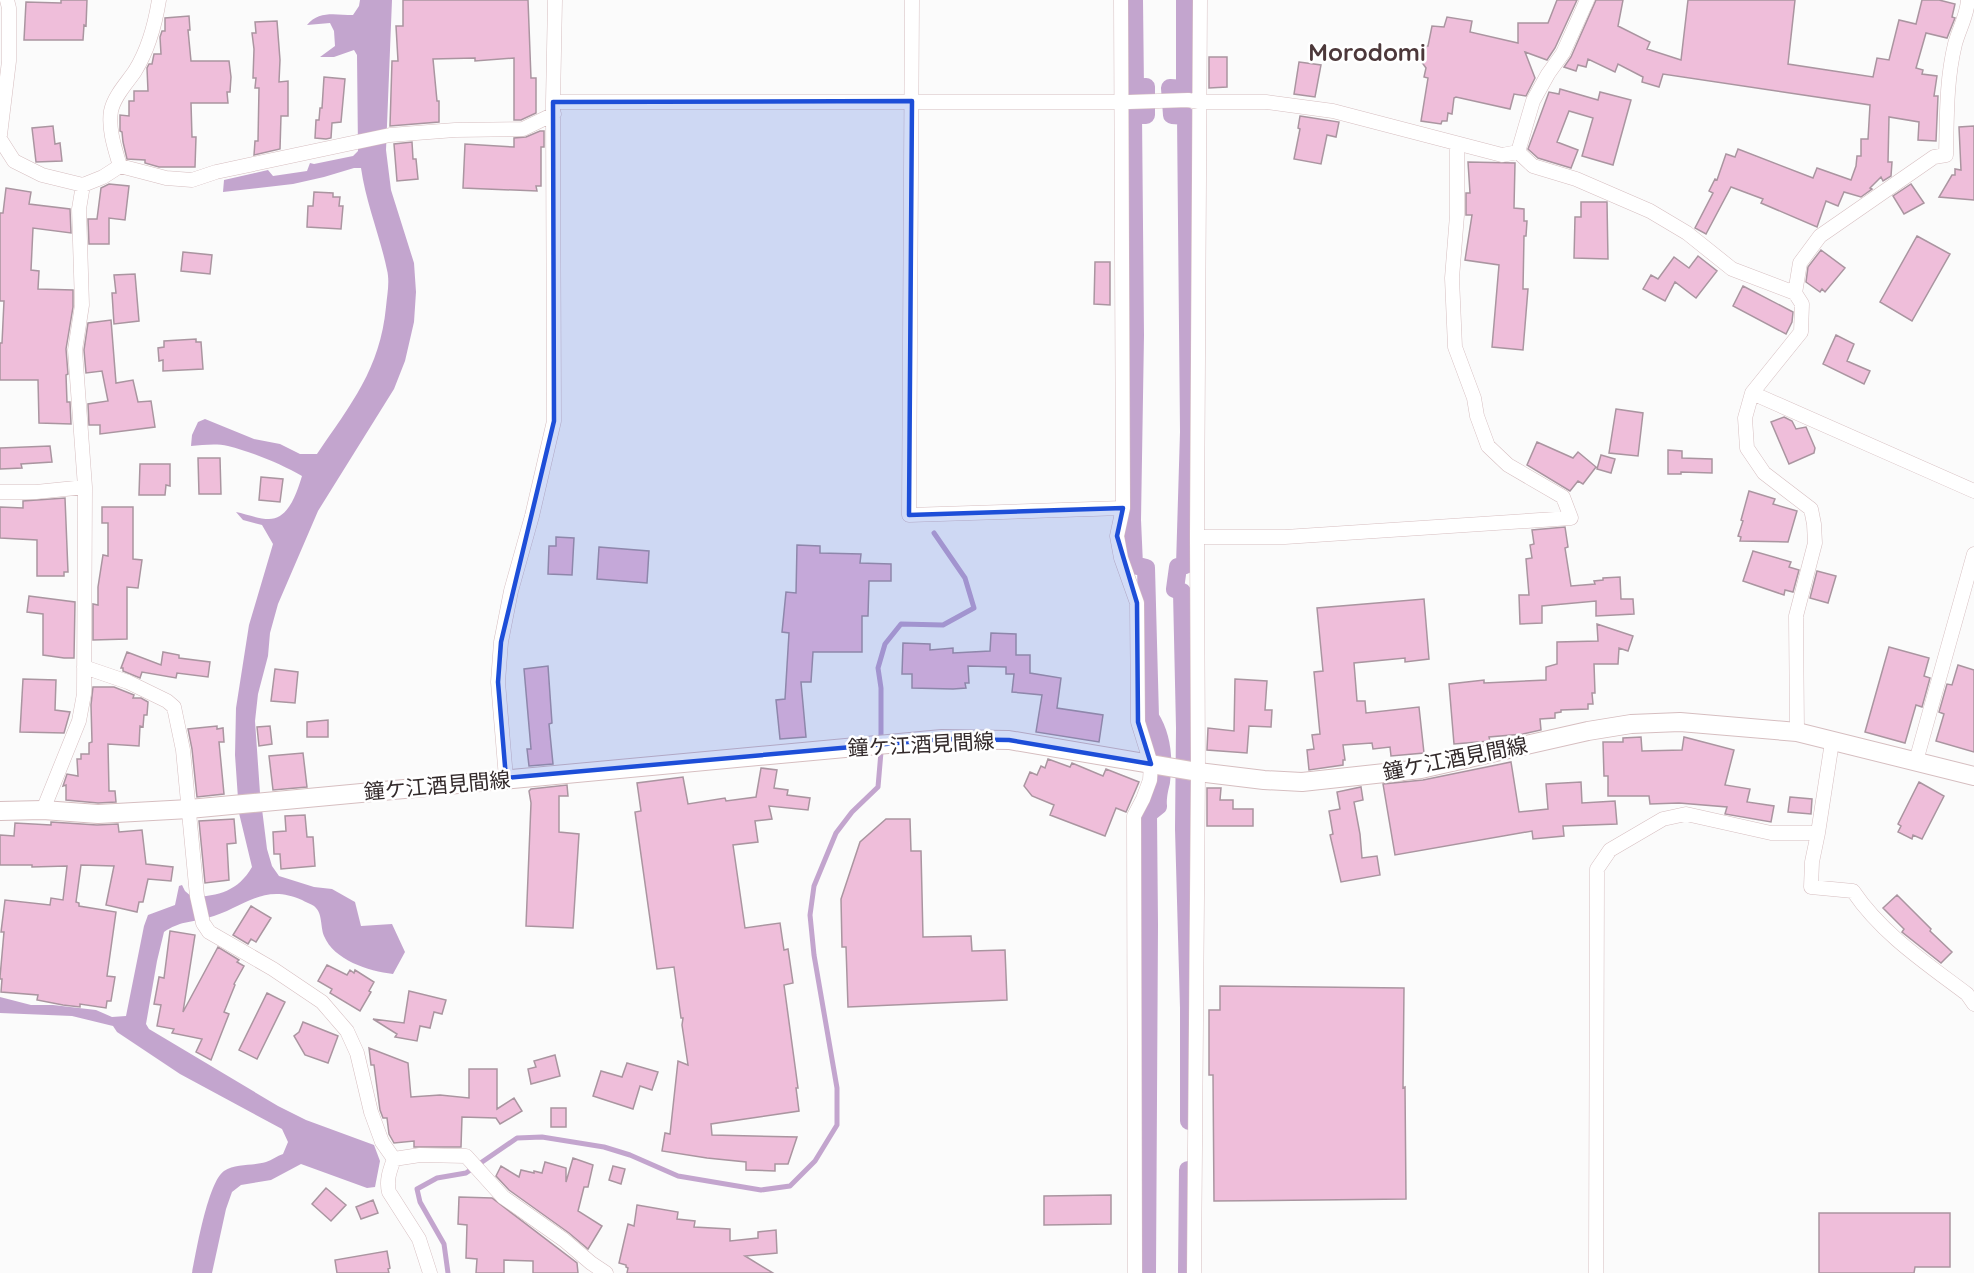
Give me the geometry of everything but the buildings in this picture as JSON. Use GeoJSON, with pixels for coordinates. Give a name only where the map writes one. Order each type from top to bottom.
{"type":"FeatureCollection","features":[{"type":"Feature","properties":{"kind":"main road","name":"鐘ケ江酒見間線"},"geometry":{"type":"LineString","coordinates":[[0,811],[44,810],[98,814],[189,809],[942,739],[1009,740],[1195,771],[1264,780],[1302,782],[1422,769],[1588,731],[1631,724],[1680,722],[1797,732],[1974,776]]}},
{"type":"Feature","properties":{"kind":"street"},"geometry":{"type":"LineString","coordinates":[[7,0],[9,61],[0,137],[14,161],[42,176],[83,185],[103,177],[120,166],[166,178],[192,180],[216,172],[390,135],[455,130],[523,129],[553,108],[912,101],[1266,102],[1333,111],[1502,155],[1518,152]]}},
{"type":"Feature","properties":{"kind":"street"},"geometry":{"type":"LineString","coordinates":[[120,166],[113,142],[111,110],[122,87],[135,71],[148,45],[159,0]]}},
{"type":"Feature","properties":{"kind":"street"},"geometry":{"type":"LineString","coordinates":[[506,778],[498,682],[501,642],[511,591],[532,516],[554,421],[555,0]]}},
{"type":"Feature","properties":{"kind":"street"},"geometry":{"type":"LineString","coordinates":[[912,0],[909,515],[1123,508]]}},
{"type":"Feature","properties":{"kind":"street"},"geometry":{"type":"LineString","coordinates":[[1121,0],[1124,102],[1123,508],[1118,536],[1121,558],[1137,603],[1138,722],[1154,764],[1147,789],[1134,816],[1135,1273]]}},
{"type":"Feature","properties":{"kind":"street"},"geometry":{"type":"LineString","coordinates":[[1194,1273],[1197,537],[1194,101],[1200,0]]}},
{"type":"Feature","properties":{"kind":"street"},"geometry":{"type":"LineString","coordinates":[[1518,152],[1533,101],[1563,52],[1587,0]]}},
{"type":"Feature","properties":{"kind":"street"},"geometry":{"type":"LineString","coordinates":[[1795,293],[1800,264],[1820,236],[1934,157],[1946,155],[1948,90],[1956,44],[1967,12],[1968,0]]}},
{"type":"Feature","properties":{"kind":"street"},"geometry":{"type":"LineString","coordinates":[[1197,537],[1285,537],[1572,518],[1563,497],[1508,465],[1488,446],[1477,416],[1474,398],[1455,347],[1452,278],[1457,215],[1457,144]]}},
{"type":"Feature","properties":{"kind":"street"},"geometry":{"type":"LineString","coordinates":[[1518,152],[1533,166],[1576,179],[1650,211],[1687,233],[1732,269],[1795,293],[1802,304],[1802,332],[1752,393],[1745,418],[1748,448],[1764,473],[1811,509],[1814,524],[1815,543],[1796,616],[1797,732]]}},
{"type":"Feature","properties":{"kind":"street"},"geometry":{"type":"LineString","coordinates":[[44,810],[79,721],[84,694],[85,487],[75,350],[82,305],[79,209],[83,185]]}},
{"type":"Feature","properties":{"kind":"street"},"geometry":{"type":"LineString","coordinates":[[1752,393],[1974,491]]}},
{"type":"Feature","properties":{"kind":"street"},"geometry":{"type":"LineString","coordinates":[[0,492],[36,492],[85,487]]}},
{"type":"Feature","properties":{"kind":"street"},"geometry":{"type":"LineString","coordinates":[[1916,760],[1974,555]]}},
{"type":"Feature","properties":{"kind":"street"},"geometry":{"type":"LineString","coordinates":[[84,667],[128,682],[167,701],[174,707],[183,750],[197,896],[203,923],[209,932],[273,969],[322,1002],[347,1030],[357,1053],[371,1112],[382,1142],[394,1159]]}},
{"type":"Feature","properties":{"kind":"street"},"geometry":{"type":"LineString","coordinates":[[1832,742],[1812,862],[1811,887],[1853,891],[1867,912],[1902,944],[1967,994],[1974,1004]]}},
{"type":"Feature","properties":{"kind":"street"},"geometry":{"type":"LineString","coordinates":[[1596,1273],[1597,869],[1610,850],[1663,819],[1686,814],[1771,832],[1818,833]]}},
{"type":"Feature","properties":{"kind":"street"},"geometry":{"type":"LineString","coordinates":[[394,1159],[420,1155],[466,1156],[503,1197],[564,1239],[606,1273]]}},
{"type":"Feature","properties":{"kind":"street"},"geometry":{"type":"LineString","coordinates":[[394,1159],[387,1186],[419,1239],[430,1273]]}},
{"type":"Feature","properties":{"kind":"highlighted area"},"geometry":{"type":"Polygon","coordinates":[[[912,101],[909,515],[1123,508],[1117,536],[1137,603],[1138,722],[1151,764],[1009,740],[942,739],[506,778],[498,682],[501,642],[554,421],[553,102],[912,101]]]}},
{"type":"Feature","properties":{"kind":"shaded area"},"geometry":{"type":"Polygon","coordinates":[[[360,0],[392,0],[386,150],[391,190],[414,263],[416,292],[414,322],[405,361],[394,389],[318,511],[278,604],[258,694],[255,721],[260,793],[267,849],[272,866],[279,876],[314,887],[332,889],[355,902],[361,926],[392,924],[405,952],[393,974],[353,963],[335,952],[329,944],[324,936],[319,912],[314,906],[288,895],[264,895],[220,914],[180,924],[164,932],[146,1024],[149,1029],[278,1106],[306,1120],[374,1145],[380,1161],[375,1187],[367,1188],[301,1164],[271,1180],[241,1185],[232,1192],[226,1209],[212,1273],[192,1273],[208,1203],[218,1178],[229,1168],[266,1162],[283,1154],[288,1142],[282,1129],[180,1074],[117,1032],[113,1026],[72,1016],[0,1013],[0,997],[31,1005],[96,1010],[112,1017],[126,1016],[148,915],[175,905],[179,886],[182,885],[192,897],[227,891],[241,882],[252,867],[239,813],[235,755],[236,708],[249,625],[273,544],[262,525],[243,520],[236,512],[269,519],[282,515],[291,504],[302,476],[266,459],[228,446],[214,444],[191,446],[192,435],[198,422],[205,419],[254,439],[280,444],[300,454],[317,454],[352,402],[370,368],[383,329],[388,279],[361,168],[293,184],[223,192],[224,180],[268,170],[273,176],[307,171],[310,163],[353,156],[358,151],[357,55],[354,50],[334,57],[320,57],[335,46],[334,31],[330,23],[307,25],[322,15],[353,15],[360,0]]]}},
{"type":"Feature","properties":{"kind":"waterway"},"geometry":{"type":"LineString","coordinates":[[1134,0],[1135,88],[1146,87],[1146,115],[1133,114],[1135,335],[1132,520],[1134,565],[1146,568],[1150,717],[1160,740],[1162,765],[1158,806],[1148,814],[1147,1273]]}},
{"type":"Feature","properties":{"kind":"waterway"},"geometry":{"type":"LineString","coordinates":[[1185,0],[1185,89],[1170,88],[1172,115],[1186,116],[1189,432],[1185,565],[1178,567],[1175,589],[1182,592],[1189,1121]]}},
{"type":"Feature","properties":{"kind":"waterway"},"geometry":{"type":"LineString","coordinates":[[448,1273],[444,1244],[420,1202],[417,1189],[437,1178],[466,1173],[517,1138],[542,1137],[604,1147],[630,1155],[678,1176],[761,1190],[790,1186],[815,1161],[837,1125],[837,1088],[814,955],[810,915],[814,886],[836,833],[852,812],[878,787],[881,752],[881,688],[878,668],[885,644],[901,624],[943,625],[974,608],[965,578],[934,533]]}},
{"type":"Feature","properties":{"kind":"waterway"},"geometry":{"type":"LineString","coordinates":[[1187,1273],[1188,1170]]}},
{"type":"Feature","properties":{"kind":"district","name":"Morodomi"},"geometry":{"type":"Point","coordinates":[1367,52]}}]}
